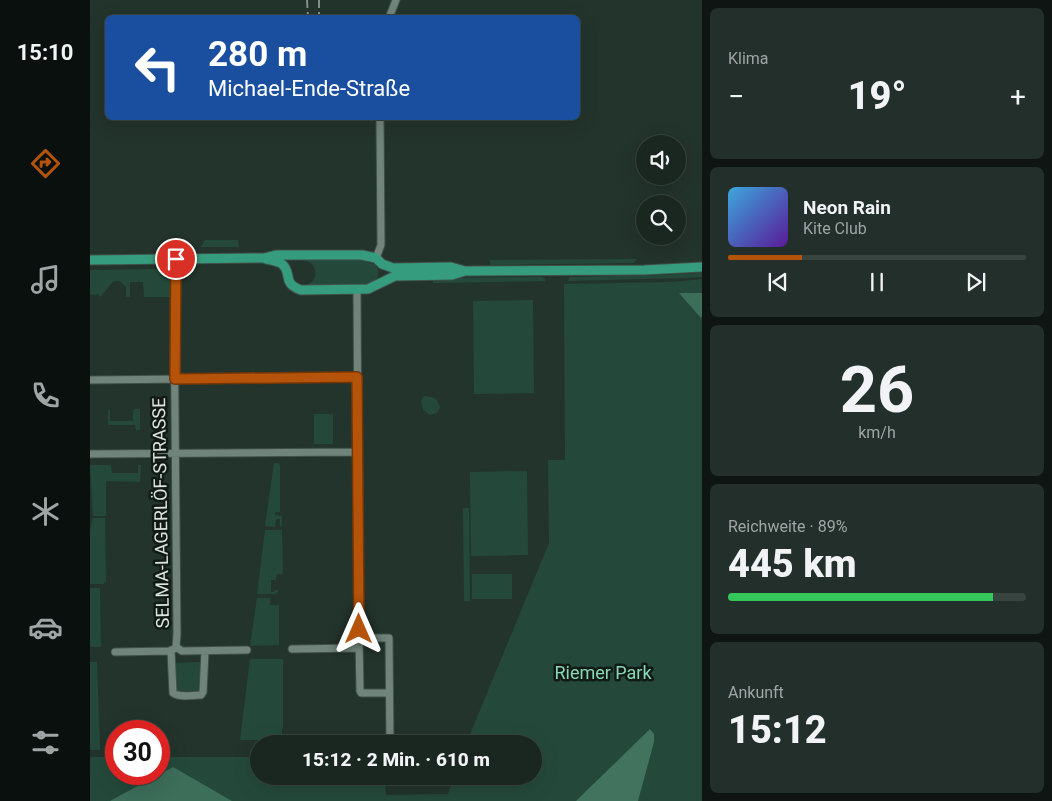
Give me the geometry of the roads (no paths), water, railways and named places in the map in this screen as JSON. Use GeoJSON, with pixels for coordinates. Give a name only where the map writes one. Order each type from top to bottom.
{"type":"FeatureCollection","features":[{"type":"Feature","properties":{"kind":"main road"},"geometry":{"type":"LineString","coordinates":[[90,260],[264,258],[276,255],[362,255],[393,268],[451,267],[465,271],[644,270],[702,267]]}},
{"type":"Feature","properties":{"kind":"main road"},"geometry":{"type":"LineString","coordinates":[[286,270],[299,255]]}},
{"type":"Feature","properties":{"kind":"main road"},"geometry":{"type":"LineString","coordinates":[[264,258],[278,262],[286,270],[290,284],[294,288],[301,290],[357,290],[373,288],[380,282],[395,276],[452,275],[465,271]]}},
{"type":"Feature","properties":{"kind":"main road"},"geometry":{"type":"LineString","coordinates":[[379,261],[380,282]]}},
{"type":"Feature","properties":{"kind":"street"},"geometry":{"type":"LineString","coordinates":[[390,15],[396,0]]}},
{"type":"Feature","properties":{"kind":"street"},"geometry":{"type":"LineString","coordinates":[[379,261],[381,245],[380,120]]}},
{"type":"Feature","properties":{"kind":"street","name":"SELMA-LAGERLÖF-STRASSE"},"geometry":{"type":"LineString","coordinates":[[176,259],[175,379],[178,634],[174,648],[173,693],[176,696],[201,695],[203,692],[204,651]]}},
{"type":"Feature","properties":{"kind":"street"},"geometry":{"type":"LineString","coordinates":[[357,290],[360,691],[362,693],[390,693]]}},
{"type":"Feature","properties":{"kind":"street"},"geometry":{"type":"LineString","coordinates":[[90,380],[357,377]]}},
{"type":"Feature","properties":{"kind":"street"},"geometry":{"type":"LineString","coordinates":[[90,454],[358,452]]}},
{"type":"Feature","properties":{"kind":"street"},"geometry":{"type":"LineString","coordinates":[[359,638],[389,638],[390,735]]}},
{"type":"Feature","properties":{"kind":"street"},"geometry":{"type":"LineString","coordinates":[[115,652],[174,648],[182,651],[247,650]]}},
{"type":"Feature","properties":{"kind":"street"},"geometry":{"type":"LineString","coordinates":[[292,649],[359,648]]}},
{"type":"Feature","properties":{"kind":"railway"},"geometry":{"type":"LineString","coordinates":[[307,0],[308,15]]}},
{"type":"Feature","properties":{"kind":"railway"},"geometry":{"type":"LineString","coordinates":[[319,0],[319,15]]}},
{"type":"Feature","properties":{"kind":"park label","name":"Riemer Park"},"geometry":{"type":"Point","coordinates":[603,673]}}]}
